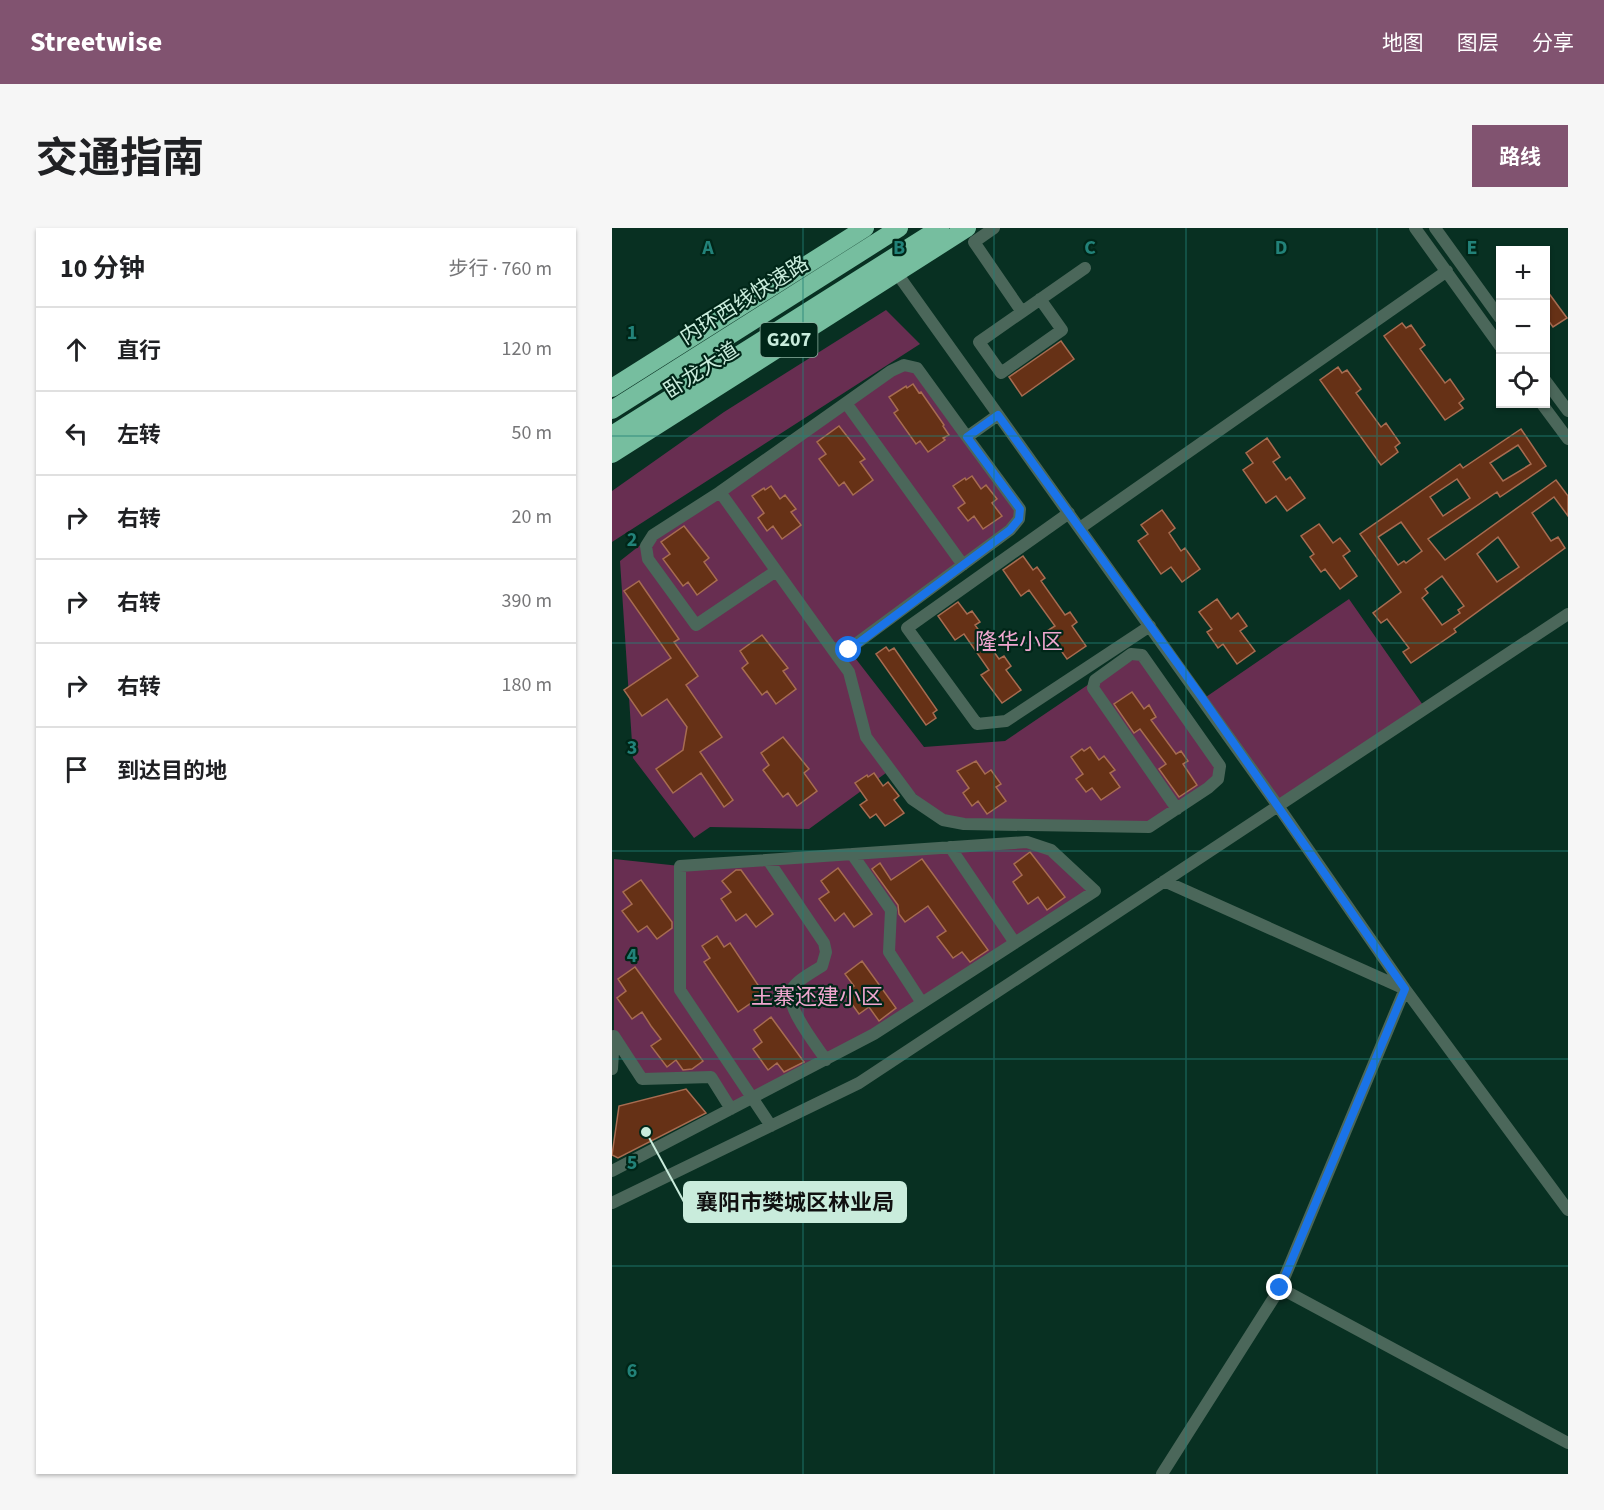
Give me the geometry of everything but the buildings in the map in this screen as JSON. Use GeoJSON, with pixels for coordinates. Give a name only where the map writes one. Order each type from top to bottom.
{"type":"FeatureCollection","features":[{"type":"Feature","properties":{"kind":"highway","name":"卧龙大道"},"geometry":{"type":"LineString","coordinates":[[612,388],[865,228]]}},
{"type":"Feature","properties":{"kind":"highway"},"geometry":{"type":"LineString","coordinates":[[703,352],[748,320],[790,283],[875,228]]}},
{"type":"Feature","properties":{"kind":"highway","name":"内环西线快速路"},"geometry":{"type":"LineString","coordinates":[[612,410],[899,228]]}},
{"type":"Feature","properties":{"kind":"highway","name":"内环西线快速路"},"geometry":{"type":"LineString","coordinates":[[612,435],[940,228]]}},
{"type":"Feature","properties":{"kind":"highway","name":"卧龙大道"},"geometry":{"type":"LineString","coordinates":[[612,454],[967,228]]}},
{"type":"Feature","properties":{"kind":"highway"},"geometry":{"type":"LineString","coordinates":[[714,371],[843,314],[981,228]]}},
{"type":"Feature","properties":{"kind":"street"},"geometry":{"type":"LineString","coordinates":[[994,228],[974,242],[1022,312]]}},
{"type":"Feature","properties":{"kind":"street"},"geometry":{"type":"LineString","coordinates":[[1415,228],[1496,340]]}},
{"type":"Feature","properties":{"kind":"street"},"geometry":{"type":"LineString","coordinates":[[1435,228],[1496,312]]}},
{"type":"Feature","properties":{"kind":"street"},"geometry":{"type":"LineString","coordinates":[[1040,299],[1062,330],[1001,373],[979,342],[1040,299],[1085,268]]}},
{"type":"Feature","properties":{"kind":"street"},"geometry":{"type":"LineString","coordinates":[[1080,528],[1447,271]]}},
{"type":"Feature","properties":{"kind":"street"},"geometry":{"type":"LineString","coordinates":[[896,272],[1278,806],[1405,989],[1568,1210]]}},
{"type":"Feature","properties":{"kind":"street"},"geometry":{"type":"LineString","coordinates":[[776,571],[696,625],[648,559],[646,546],[653,535],[720,492],[891,371],[904,365],[917,368],[1020,509],[1019,519],[1010,530],[838,657]]}},
{"type":"Feature","properties":{"kind":"street"},"geometry":{"type":"LineString","coordinates":[[1550,387],[1568,411]]}},
{"type":"Feature","properties":{"kind":"street"},"geometry":{"type":"LineString","coordinates":[[846,403],[963,565]]}},
{"type":"Feature","properties":{"kind":"street"},"geometry":{"type":"LineString","coordinates":[[1545,408],[1568,440]]}},
{"type":"Feature","properties":{"kind":"street"},"geometry":{"type":"LineString","coordinates":[[967,437],[998,415]]}},
{"type":"Feature","properties":{"kind":"street"},"geometry":{"type":"LineString","coordinates":[[720,492],[849,672],[866,738],[912,799],[943,820],[964,824],[1149,827],[1177,809],[1218,779],[1220,766],[1142,655],[1131,654],[1095,680],[1093,688],[1177,809]]}},
{"type":"Feature","properties":{"kind":"street"},"geometry":{"type":"LineString","coordinates":[[1069,513],[907,628],[977,724],[1006,721],[1150,626]]}},
{"type":"Feature","properties":{"kind":"street"},"geometry":{"type":"LineString","coordinates":[[612,1203],[858,1083],[1568,614]]}},
{"type":"Feature","properties":{"kind":"street"},"geometry":{"type":"LineString","coordinates":[[612,1171],[752,1098],[826,1060],[874,1034],[1095,891],[1051,850],[1027,842],[680,866],[680,990],[752,1098],[771,1126]]}},
{"type":"Feature","properties":{"kind":"street"},"geometry":{"type":"LineString","coordinates":[[950,847],[1015,943]]}},
{"type":"Feature","properties":{"kind":"street"},"geometry":{"type":"LineString","coordinates":[[852,854],[891,910],[889,952],[922,1003]]}},
{"type":"Feature","properties":{"kind":"street"},"geometry":{"type":"LineString","coordinates":[[768,860],[824,943],[826,952],[822,966],[792,986],[789,995],[792,1009],[826,1060]]}},
{"type":"Feature","properties":{"kind":"street"},"geometry":{"type":"LineString","coordinates":[[1164,881],[1405,989]]}},
{"type":"Feature","properties":{"kind":"street"},"geometry":{"type":"LineString","coordinates":[[1162,1474],[1280,1288],[1405,989]]}},
{"type":"Feature","properties":{"kind":"street"},"geometry":{"type":"LineString","coordinates":[[612,1069],[614,1036],[642,1079],[711,1077],[731,1109]]}},
{"type":"Feature","properties":{"kind":"street"},"geometry":{"type":"LineString","coordinates":[[1280,1288],[1568,1443]]}},
{"type":"Feature","properties":{"kind":"shaded area"},"geometry":{"type":"Polygon","coordinates":[[[886,310],[920,344],[612,542],[612,491],[724,412],[886,310]]]}},
{"type":"Feature","properties":{"kind":"shaded area"},"geometry":{"type":"Polygon","coordinates":[[[917,368],[1020,509],[1019,519],[849,650],[924,747],[1005,741],[1095,680],[1142,655],[1220,766],[1218,779],[1149,827],[943,820],[890,770],[809,829],[710,827],[694,838],[633,758],[620,561],[653,535],[891,371],[917,368]]]}},
{"type":"Feature","properties":{"kind":"shaded area"},"geometry":{"type":"Polygon","coordinates":[[[1349,599],[1425,708],[1278,806],[1203,699],[1349,599]]]}},
{"type":"Feature","properties":{"kind":"shaded area"},"geometry":{"type":"Polygon","coordinates":[[[1027,842],[1051,850],[1095,891],[874,1034],[731,1109],[711,1078],[642,1079],[614,1036],[614,859],[680,866],[1027,842]]]}},
{"type":"Feature","properties":{"kind":"place","name":"襄阳市樊城区林业局"},"geometry":{"type":"Point","coordinates":[646,1132]}},
{"type":"Feature","properties":{"kind":"district","name":"隆华小区"},"geometry":{"type":"Point","coordinates":[1019,642]}},
{"type":"Feature","properties":{"kind":"district","name":"王寨还建小区"},"geometry":{"type":"Point","coordinates":[817,997]}},
{"type":"Feature","properties":{"kind":"route"},"geometry":{"type":"LineString","coordinates":[[849,650],[1010,530],[1019,519],[1020,509],[967,437],[998,415],[1203,699],[1405,989],[1280,1288]]}}]}
